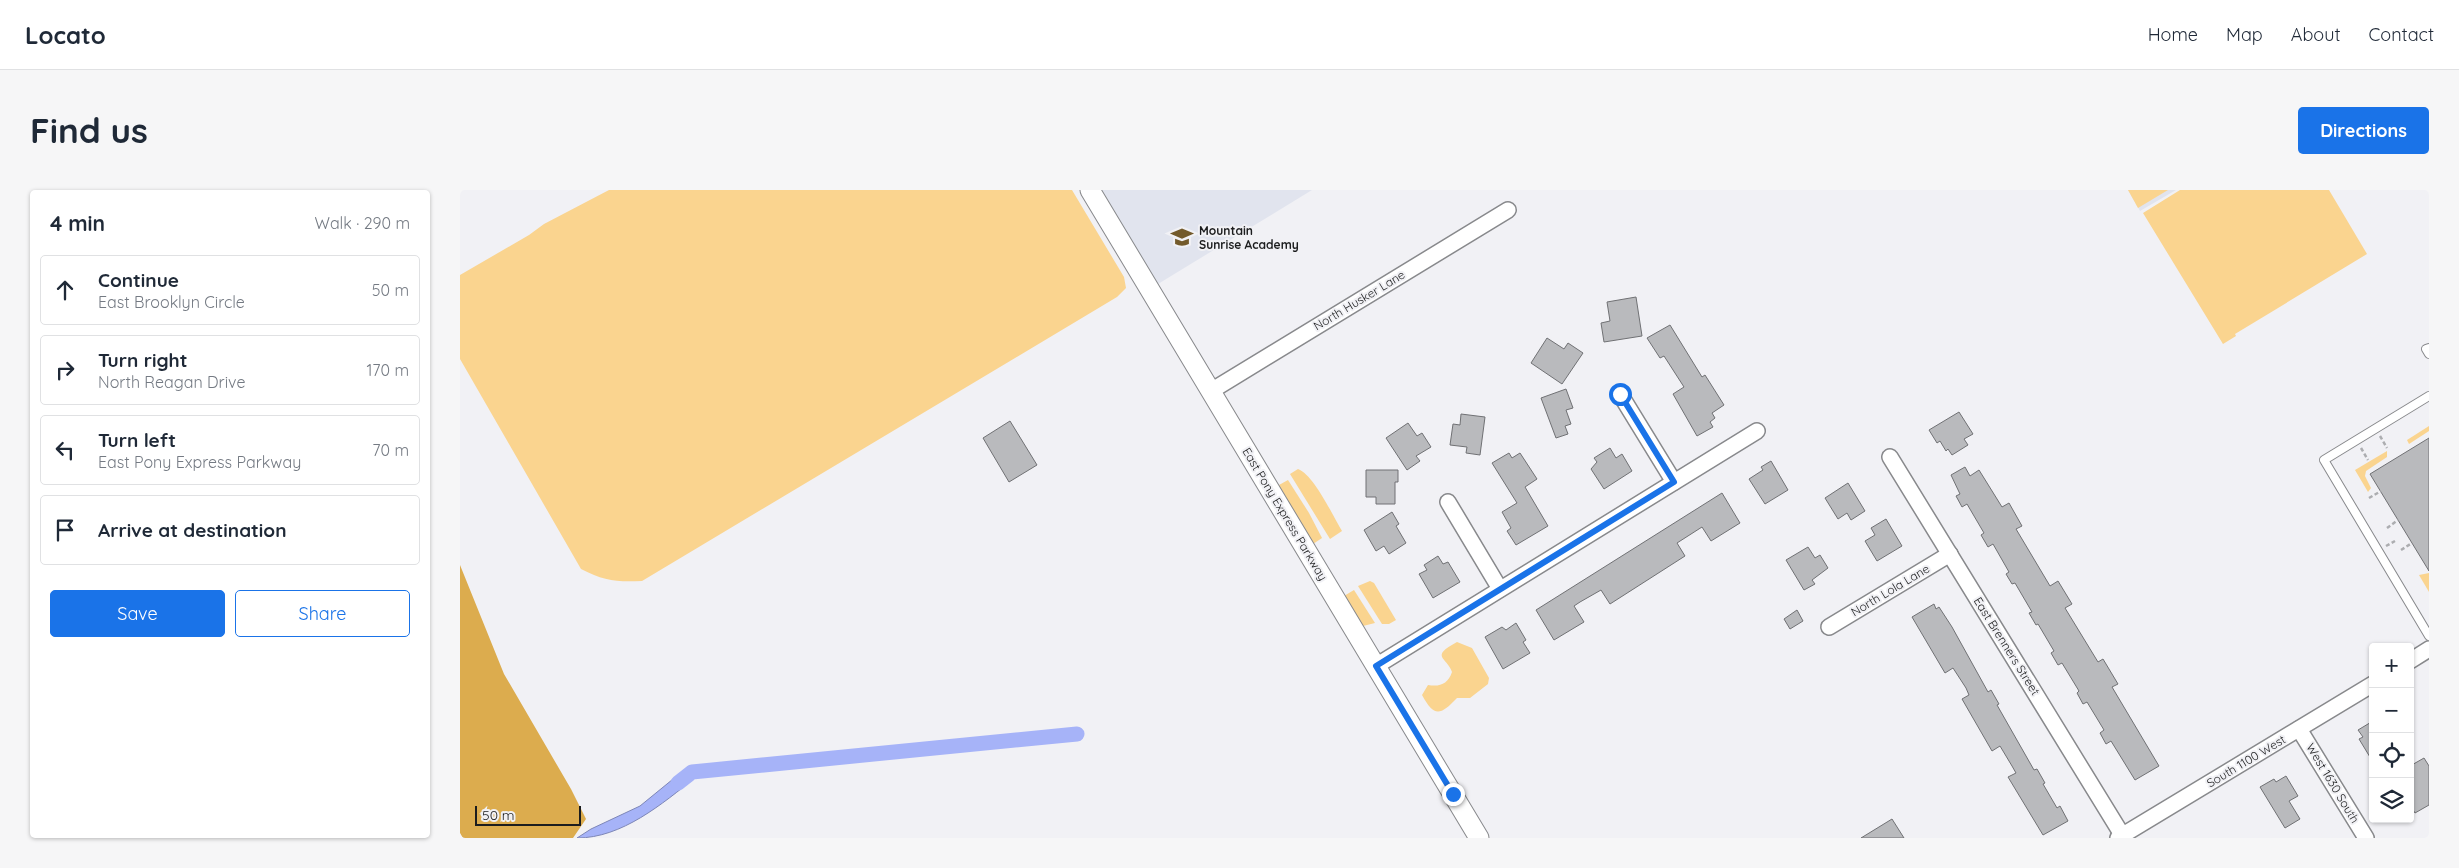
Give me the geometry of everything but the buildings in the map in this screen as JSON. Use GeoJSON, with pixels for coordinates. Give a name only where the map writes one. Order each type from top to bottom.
{"type":"FeatureCollection","features":[{"type":"Feature","properties":{"kind":"street","name":"East Pony Express Parkway"},"geometry":{"type":"LineString","coordinates":[[1090,190],[1479,838]]}},
{"type":"Feature","properties":{"kind":"street","name":"North Husker Lane"},"geometry":{"type":"LineString","coordinates":[[1211,391],[1508,210]]}},
{"type":"Feature","properties":{"kind":"street"},"geometry":{"type":"LineString","coordinates":[[1620,394],[1674,482]]}},
{"type":"Feature","properties":{"kind":"street"},"geometry":{"type":"LineString","coordinates":[[1376,666],[1757,431]]}},
{"type":"Feature","properties":{"kind":"street","name":"East Brenners Street"},"geometry":{"type":"LineString","coordinates":[[1890,457],[2122,837]]}},
{"type":"Feature","properties":{"kind":"street"},"geometry":{"type":"LineString","coordinates":[[1448,502],[1500,589]]}},
{"type":"Feature","properties":{"kind":"street","name":"North Lola Lane"},"geometry":{"type":"LineString","coordinates":[[1829,627],[1950,554]]}},
{"type":"Feature","properties":{"kind":"street"},"geometry":{"type":"LineString","coordinates":[[2414,658],[2429,649]]}},
{"type":"Feature","properties":{"kind":"street","name":"South 1100 West"},"geometry":{"type":"LineString","coordinates":[[2122,837],[2369,686]]}},
{"type":"Feature","properties":{"kind":"street","name":"West 1630 South"},"geometry":{"type":"LineString","coordinates":[[2299,728],[2366,838]]}},
{"type":"Feature","properties":{"kind":"lane"},"geometry":{"type":"LineString","coordinates":[[2429,348],[2426,349],[2429,354]]}},
{"type":"Feature","properties":{"kind":"lane"},"geometry":{"type":"LineString","coordinates":[[2429,396],[2324,460],[2429,636]]}},
{"type":"Feature","properties":{"kind":"path"},"geometry":{"type":"LineString","coordinates":[[2369,498],[2381,491]]}},
{"type":"Feature","properties":{"kind":"path"},"geometry":{"type":"LineString","coordinates":[[2387,528],[2398,520]]}},
{"type":"Feature","properties":{"kind":"path"},"geometry":{"type":"LineString","coordinates":[[2401,550],[2412,543]]}},
{"type":"Feature","properties":{"kind":"shaded area"},"geometry":{"type":"Polygon","coordinates":[[[609,190],[1072,190],[1124,277],[1126,288],[1117,297],[642,581],[610,580],[581,569],[460,359],[460,275],[529,235],[544,224],[609,190]]]}},
{"type":"Feature","properties":{"kind":"shaded area","name":"Mountain Sunrise Academy"},"geometry":{"type":"Polygon","coordinates":[[[1100,190],[1312,190],[1158,284],[1100,190]]]}},
{"type":"Feature","properties":{"kind":"shaded area"},"geometry":{"type":"Polygon","coordinates":[[[2128,190],[2176,190],[2140,211],[2128,190]]]}},
{"type":"Feature","properties":{"kind":"shaded area"},"geometry":{"type":"Polygon","coordinates":[[[2128,190],[2168,190],[2138,208],[2128,190]]]}},
{"type":"Feature","properties":{"kind":"shaded area"},"geometry":{"type":"Polygon","coordinates":[[[2180,190],[2329,190],[2367,254],[2235,334],[2236,336],[2223,344],[2143,213],[2180,190]]]}},
{"type":"Feature","properties":{"kind":"shaded area"},"geometry":{"type":"Polygon","coordinates":[[[2429,426],[2429,431],[2409,444],[2407,440],[2429,426]]]}},
{"type":"Feature","properties":{"kind":"shaded area"},"geometry":{"type":"Polygon","coordinates":[[[2387,451],[2387,457],[2366,471],[2365,476],[2371,488],[2368,492],[2355,470],[2387,451]]]}},
{"type":"Feature","properties":{"kind":"shaded area"},"geometry":{"type":"Polygon","coordinates":[[[1298,469],[1317,487],[1342,531],[1330,539],[1290,474],[1298,469]]]}},
{"type":"Feature","properties":{"kind":"shaded area"},"geometry":{"type":"Polygon","coordinates":[[[1288,480],[1322,538],[1313,544],[1279,485],[1288,480]]]}},
{"type":"Feature","properties":{"kind":"shaded area"},"geometry":{"type":"Polygon","coordinates":[[[460,565],[504,674],[571,789],[586,819],[573,838],[463,838],[460,833],[460,565]]]}},
{"type":"Feature","properties":{"kind":"shaded area"},"geometry":{"type":"Polygon","coordinates":[[[2429,573],[2429,592],[2419,575],[2429,573]]]}},
{"type":"Feature","properties":{"kind":"shaded area"},"geometry":{"type":"Polygon","coordinates":[[[1370,581],[1374,583],[1396,620],[1389,624],[1382,624],[1358,586],[1370,581]]]}},
{"type":"Feature","properties":{"kind":"shaded area"},"geometry":{"type":"Polygon","coordinates":[[[1354,590],[1375,623],[1363,626],[1344,596],[1354,590]]]}},
{"type":"Feature","properties":{"kind":"shaded area"},"geometry":{"type":"Polygon","coordinates":[[[1457,642],[1472,648],[1489,678],[1488,684],[1470,698],[1457,698],[1442,711],[1438,712],[1430,707],[1422,695],[1428,685],[1440,685],[1448,679],[1452,672],[1442,654],[1457,642]]]}},
{"type":"Feature","properties":{"kind":"water"},"geometry":{"type":"Polygon","coordinates":[[[689,766],[696,777],[641,818],[610,832],[577,838],[591,829],[640,806],[689,766]]]}},
{"type":"Feature","properties":{"kind":"waterway"},"geometry":{"type":"LineString","coordinates":[[678,783],[692,772],[1077,734]]}},
{"type":"Feature","properties":{"kind":"place","name":"Mountain Sunrise Academy"},"geometry":{"type":"Point","coordinates":[1182,237]}},
{"type":"Feature","properties":{"kind":"route"},"geometry":{"type":"LineString","coordinates":[[1453,794],[1376,666],[1674,482],[1620,394]]}}]}
